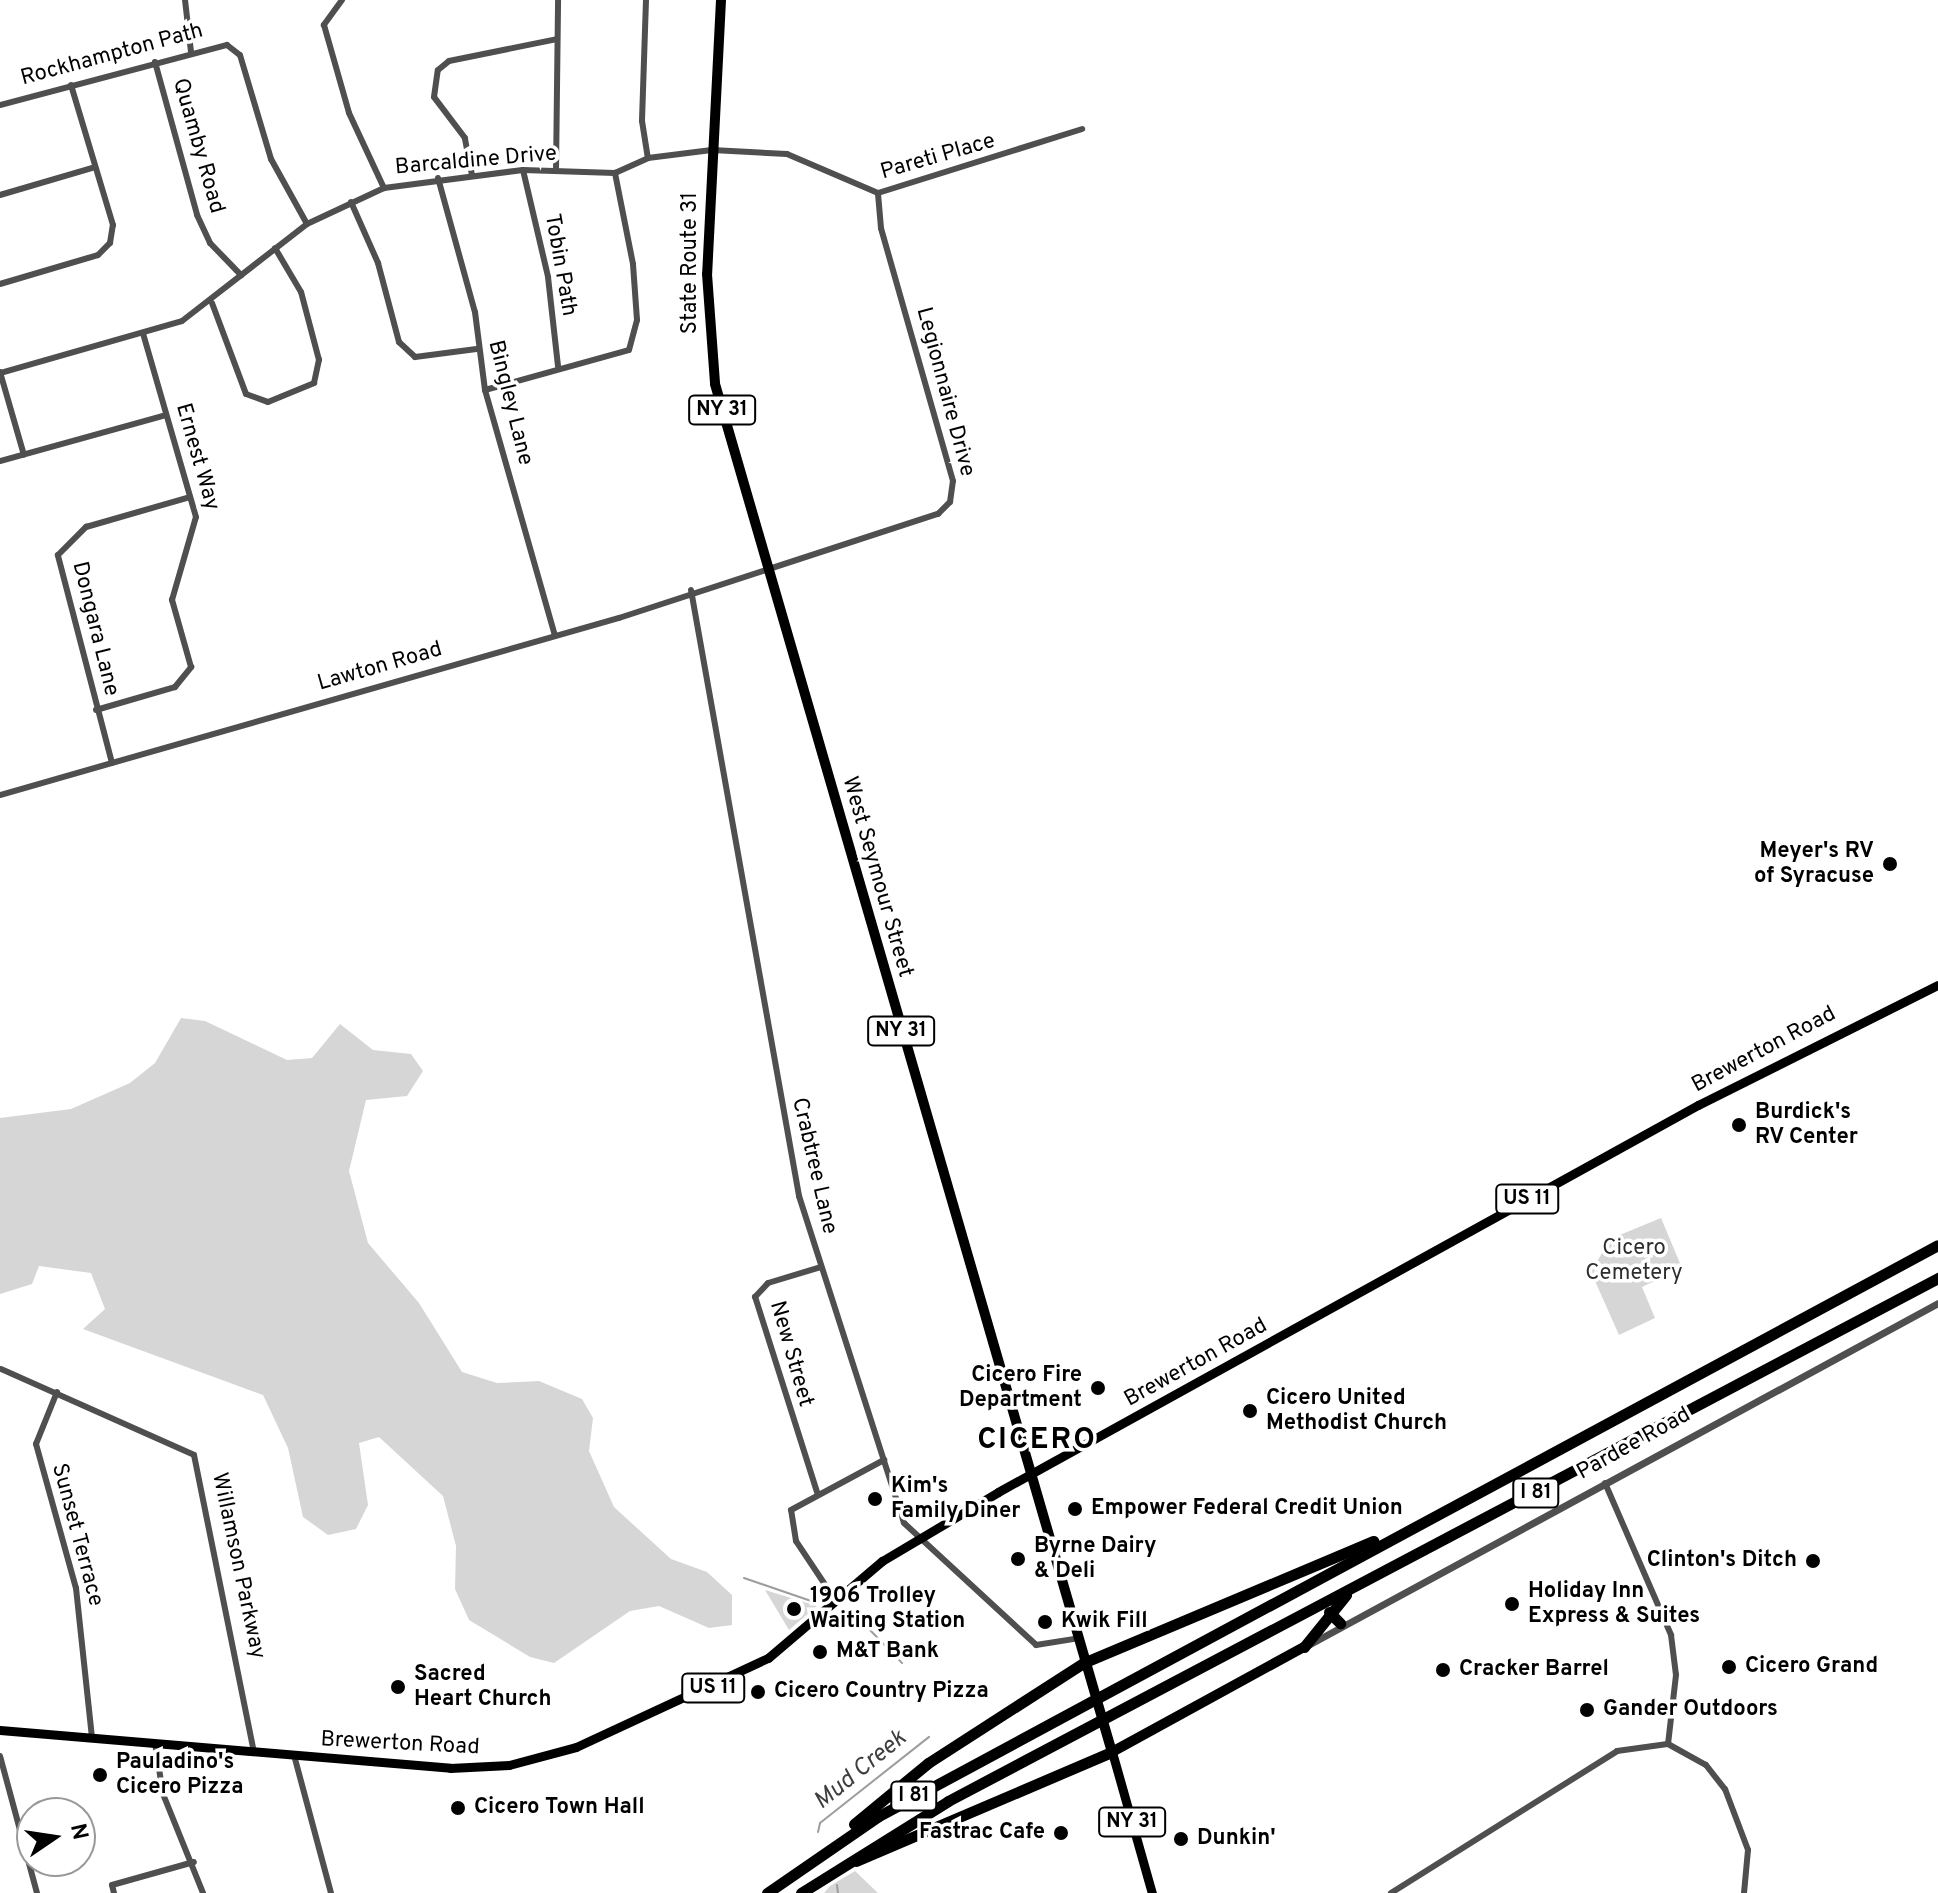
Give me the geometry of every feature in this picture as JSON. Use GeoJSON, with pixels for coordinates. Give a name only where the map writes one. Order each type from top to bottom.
{"type":"FeatureCollection","features":[{"type":"Feature","properties":{"kind":"highway","name":"State Route 31"},"geometry":{"type":"LineString","coordinates":[[721,0],[712,150],[711,352],[766,566]]}},
{"type":"Feature","properties":{"kind":"highway","name":"West Seymour Street"},"geometry":{"type":"LineString","coordinates":[[766,566],[1029,1476]]}},
{"type":"Feature","properties":{"kind":"highway","name":"I 81"},"geometry":{"type":"LineString","coordinates":[[767,1893],[831,1845],[1070,1712],[1938,1245]]}},
{"type":"Feature","properties":{"kind":"highway","name":"I 81"},"geometry":{"type":"LineString","coordinates":[[801,1893],[826,1875],[1131,1702],[1938,1278]]}},
{"type":"Feature","properties":{"kind":"highway","name":"NY 31"},"geometry":{"type":"LineString","coordinates":[[1029,1476],[1075,1639],[1111,1749]]}},
{"type":"Feature","properties":{"kind":"highway"},"geometry":{"type":"LineString","coordinates":[[831,1845],[928,1763],[1083,1663],[1411,1527]]}},
{"type":"Feature","properties":{"kind":"highway"},"geometry":{"type":"LineString","coordinates":[[1308,1643],[1329,1612],[1376,1575]]}},
{"type":"Feature","properties":{"kind":"highway"},"geometry":{"type":"LineString","coordinates":[[1329,1612],[1345,1622]]}},
{"type":"Feature","properties":{"kind":"highway","name":"Pardee Road"},"geometry":{"type":"LineString","coordinates":[[1111,1749],[1308,1643]]}},
{"type":"Feature","properties":{"kind":"highway"},"geometry":{"type":"LineString","coordinates":[[826,1875],[1111,1749]]}},
{"type":"Feature","properties":{"kind":"main road","name":"Brewerton Road"},"geometry":{"type":"LineString","coordinates":[[0,1730],[478,1768],[559,1753],[748,1670],[914,1539],[1698,1105],[1938,985]]}},
{"type":"Feature","properties":{"kind":"main road","name":"NY 31"},"geometry":{"type":"LineString","coordinates":[[1111,1749],[1152,1893]]}},
{"type":"Feature","properties":{"kind":"street"},"geometry":{"type":"LineString","coordinates":[[185,0],[191,52]]}},
{"type":"Feature","properties":{"kind":"street"},"geometry":{"type":"LineString","coordinates":[[342,0],[324,25],[349,113],[384,188]]}},
{"type":"Feature","properties":{"kind":"street"},"geometry":{"type":"LineString","coordinates":[[556,170],[558,0]]}},
{"type":"Feature","properties":{"kind":"street"},"geometry":{"type":"LineString","coordinates":[[646,0],[642,121],[648,158]]}},
{"type":"Feature","properties":{"kind":"street"},"geometry":{"type":"LineString","coordinates":[[472,175],[465,138],[434,97],[438,70],[505,47],[557,39]]}},
{"type":"Feature","properties":{"kind":"street","name":"Rockhampton Path"},"geometry":{"type":"LineString","coordinates":[[0,105],[191,52],[227,45],[240,55],[271,159],[307,224]]}},
{"type":"Feature","properties":{"kind":"street","name":"Quamby Road"},"geometry":{"type":"LineString","coordinates":[[155,62],[197,215],[210,243],[241,275]]}},
{"type":"Feature","properties":{"kind":"street"},"geometry":{"type":"LineString","coordinates":[[0,284],[106,249],[113,225],[71,85]]}},
{"type":"Feature","properties":{"kind":"street","name":"Pareti Place"},"geometry":{"type":"LineString","coordinates":[[712,150],[787,154],[878,193],[1082,129]]}},
{"type":"Feature","properties":{"kind":"street","name":"Barcaldine Drive"},"geometry":{"type":"LineString","coordinates":[[0,373],[143,333],[212,303],[241,275],[307,224],[384,188],[438,178],[523,170],[615,173],[648,158],[712,150]]}},
{"type":"Feature","properties":{"kind":"street"},"geometry":{"type":"LineString","coordinates":[[0,195],[95,167]]}},
{"type":"Feature","properties":{"kind":"street","name":"Tobin Path"},"geometry":{"type":"LineString","coordinates":[[523,170],[548,277],[558,366]]}},
{"type":"Feature","properties":{"kind":"street"},"geometry":{"type":"LineString","coordinates":[[485,390],[558,366],[618,358],[636,333],[633,264],[615,173]]}},
{"type":"Feature","properties":{"kind":"street","name":"Bingley Lane"},"geometry":{"type":"LineString","coordinates":[[438,178],[475,312],[476,349],[485,390],[555,635]]}},
{"type":"Feature","properties":{"kind":"street","name":"Legionnaire Drive"},"geometry":{"type":"LineString","coordinates":[[766,566],[926,519],[945,508],[953,491],[881,228],[878,193]]}},
{"type":"Feature","properties":{"kind":"street"},"geometry":{"type":"LineString","coordinates":[[351,202],[378,263],[399,342],[415,357],[476,349]]}},
{"type":"Feature","properties":{"kind":"street"},"geometry":{"type":"LineString","coordinates":[[212,303],[246,394],[268,402],[314,383],[319,360],[301,292],[275,248]]}},
{"type":"Feature","properties":{"kind":"street","name":"Ernest Way"},"geometry":{"type":"LineString","coordinates":[[96,710],[188,676],[191,657],[172,600],[195,541],[190,497],[143,333]]}},
{"type":"Feature","properties":{"kind":"street"},"geometry":{"type":"LineString","coordinates":[[0,373],[24,455]]}},
{"type":"Feature","properties":{"kind":"street"},"geometry":{"type":"LineString","coordinates":[[0,461],[166,415]]}},
{"type":"Feature","properties":{"kind":"street","name":"Dongara Lane"},"geometry":{"type":"LineString","coordinates":[[112,763],[58,555],[86,527],[190,497]]}},
{"type":"Feature","properties":{"kind":"street","name":"Lawton Road"},"geometry":{"type":"LineString","coordinates":[[0,795],[555,635],[766,566]]}},
{"type":"Feature","properties":{"kind":"street","name":"Crabtree Lane"},"geometry":{"type":"LineString","coordinates":[[691,590],[788,1150],[821,1267],[884,1460],[914,1539],[1036,1645],[1075,1639]]}},
{"type":"Feature","properties":{"kind":"street","name":"New Street"},"geometry":{"type":"LineString","coordinates":[[817,1492],[755,1297],[768,1283],[821,1267]]}},
{"type":"Feature","properties":{"kind":"street","name":"Pardee Road"},"geometry":{"type":"LineString","coordinates":[[1308,1643],[1938,1303]]}},
{"type":"Feature","properties":{"kind":"street","name":"Willamson Parkway"},"geometry":{"type":"LineString","coordinates":[[1,1369],[194,1455],[254,1752]]}},
{"type":"Feature","properties":{"kind":"street","name":"Sunset Terrace"},"geometry":{"type":"LineString","coordinates":[[57,1392],[36,1444],[76,1588],[92,1738]]}},
{"type":"Feature","properties":{"kind":"street"},"geometry":{"type":"LineString","coordinates":[[836,1601],[788,1523],[793,1506],[884,1460]]}},
{"type":"Feature","properties":{"kind":"street"},"geometry":{"type":"LineString","coordinates":[[1605,1483],[1671,1635],[1676,1675],[1668,1744]]}},
{"type":"Feature","properties":{"kind":"street"},"geometry":{"type":"LineString","coordinates":[[155,1743],[163,1794],[194,1862],[203,1893]]}},
{"type":"Feature","properties":{"kind":"street"},"geometry":{"type":"LineString","coordinates":[[1391,1893],[1617,1751],[1668,1744],[1706,1765],[1725,1789],[1748,1850],[1744,1893]]}},
{"type":"Feature","properties":{"kind":"street"},"geometry":{"type":"LineString","coordinates":[[294,1755],[331,1893]]}},
{"type":"Feature","properties":{"kind":"street"},"geometry":{"type":"LineString","coordinates":[[0,1756],[37,1893]]}},
{"type":"Feature","properties":{"kind":"street"},"geometry":{"type":"LineString","coordinates":[[113,1889],[194,1862]]}},
{"type":"Feature","properties":{"kind":"green space"},"geometry":{"type":"Polygon","coordinates":[[[181,1018],[205,1021],[287,1060],[312,1058],[340,1024],[373,1050],[411,1054],[423,1071],[407,1096],[366,1100],[349,1171],[368,1243],[419,1303],[462,1372],[497,1383],[539,1381],[582,1399],[593,1418],[589,1451],[614,1507],[671,1559],[707,1572],[732,1595],[732,1625],[709,1628],[659,1606],[630,1611],[554,1663],[530,1657],[469,1620],[455,1589],[456,1546],[443,1496],[379,1437],[359,1443],[368,1505],[356,1529],[328,1535],[303,1517],[288,1448],[263,1395],[83,1329],[105,1309],[91,1273],[39,1266],[32,1284],[0,1294],[0,1118],[71,1109],[130,1083],[155,1063],[181,1018]]]}},
{"type":"Feature","properties":{"kind":"green space","name":"Cicero Cemetery"},"geometry":{"type":"Polygon","coordinates":[[[1661,1218],[1682,1268],[1642,1287],[1655,1318],[1619,1335],[1591,1272],[1610,1239],[1661,1218]]]}},
{"type":"Feature","properties":{"kind":"green space"},"geometry":{"type":"Polygon","coordinates":[[[765,1590],[817,1606],[789,1630],[765,1590]]]}},
{"type":"Feature","properties":{"kind":"green space"},"geometry":{"type":"Polygon","coordinates":[[[855,1871],[878,1893],[824,1893],[830,1886],[855,1871]]]}},
{"type":"Feature","properties":{"kind":"waterway","name":"Mud Creek"},"geometry":{"type":"LineString","coordinates":[[744,1578],[814,1602]]}},
{"type":"Feature","properties":{"kind":"waterway","name":"Mud Creek"},"geometry":{"type":"LineString","coordinates":[[841,1616],[868,1628],[902,1663]]}},
{"type":"Feature","properties":{"kind":"waterway","name":"Mud Creek"},"geometry":{"type":"LineString","coordinates":[[818,1832],[820,1823],[929,1737]]}},
{"type":"Feature","properties":{"kind":"waterway","name":"Mud Creek"},"geometry":{"type":"LineString","coordinates":[[837,1885],[838,1893]]}},
{"type":"Feature","properties":{"kind":"place","name":"Meyer's RV of Syracuse"},"geometry":{"type":"Point","coordinates":[1890,864]}},
{"type":"Feature","properties":{"kind":"place","name":"Burdick's RV Center"},"geometry":{"type":"Point","coordinates":[1739,1125]}},
{"type":"Feature","properties":{"kind":"place","name":"Cicero Fire Department"},"geometry":{"type":"Point","coordinates":[1098,1388]}},
{"type":"Feature","properties":{"kind":"place","name":"Cicero United Methodist Church"},"geometry":{"type":"Point","coordinates":[1250,1411]}},
{"type":"Feature","properties":{"kind":"place","name":"Kim's Family Diner"},"geometry":{"type":"Point","coordinates":[875,1499]}},
{"type":"Feature","properties":{"kind":"place","name":"Empower Federal Credit Union"},"geometry":{"type":"Point","coordinates":[1075,1509]}},
{"type":"Feature","properties":{"kind":"place","name":"Byrne Dairy & Deli"},"geometry":{"type":"Point","coordinates":[1018,1559]}},
{"type":"Feature","properties":{"kind":"place","name":"Clinton's Ditch"},"geometry":{"type":"Point","coordinates":[1813,1561]}},
{"type":"Feature","properties":{"kind":"place","name":"Holiday Inn Express & Suites"},"geometry":{"type":"Point","coordinates":[1512,1604]}},
{"type":"Feature","properties":{"kind":"place","name":"1906 Trolley Waiting Station"},"geometry":{"type":"Point","coordinates":[794,1609]}},
{"type":"Feature","properties":{"kind":"place","name":"Kwik Fill"},"geometry":{"type":"Point","coordinates":[1045,1622]}},
{"type":"Feature","properties":{"kind":"place","name":"M&T Bank"},"geometry":{"type":"Point","coordinates":[820,1652]}},
{"type":"Feature","properties":{"kind":"place","name":"Cicero Grand"},"geometry":{"type":"Point","coordinates":[1729,1667]}},
{"type":"Feature","properties":{"kind":"place","name":"Cracker Barrel"},"geometry":{"type":"Point","coordinates":[1443,1670]}},
{"type":"Feature","properties":{"kind":"place","name":"Sacred Heart Church"},"geometry":{"type":"Point","coordinates":[398,1687]}},
{"type":"Feature","properties":{"kind":"place","name":"Cicero Country Pizza"},"geometry":{"type":"Point","coordinates":[758,1692]}},
{"type":"Feature","properties":{"kind":"place","name":"Gander Outdoors"},"geometry":{"type":"Point","coordinates":[1587,1710]}},
{"type":"Feature","properties":{"kind":"place","name":"Pauladino's Cicero Pizza"},"geometry":{"type":"Point","coordinates":[100,1775]}},
{"type":"Feature","properties":{"kind":"place","name":"Cicero Town Hall"},"geometry":{"type":"Point","coordinates":[458,1808]}},
{"type":"Feature","properties":{"kind":"place","name":"Fastrac Cafe"},"geometry":{"type":"Point","coordinates":[1061,1833]}},
{"type":"Feature","properties":{"kind":"place","name":"Dunkin'"},"geometry":{"type":"Point","coordinates":[1181,1839]}},
{"type":"Feature","properties":{"kind":"district","name":"CICERO"},"geometry":{"type":"Point","coordinates":[1037,1441]}}]}
